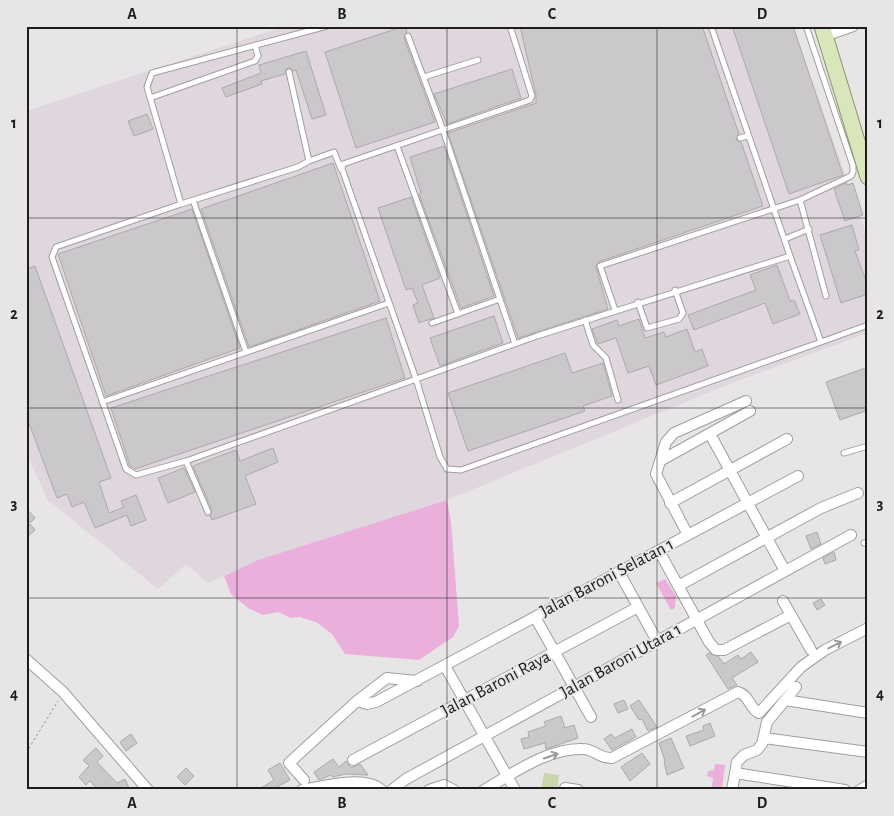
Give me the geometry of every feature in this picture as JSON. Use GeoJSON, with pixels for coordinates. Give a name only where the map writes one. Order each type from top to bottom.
{"type":"FeatureCollection","features":[{"type":"Feature","properties":{"kind":"main road"},"geometry":{"type":"LineString","coordinates":[[823,31],[864,151],[868,177]]}},
{"type":"Feature","properties":{"kind":"street"},"geometry":{"type":"LineString","coordinates":[[823,31],[853,26]]}},
{"type":"Feature","properties":{"kind":"street"},"geometry":{"type":"LineString","coordinates":[[688,535],[656,474],[666,442],[674,433],[746,401]]}},
{"type":"Feature","properties":{"kind":"street"},"geometry":{"type":"LineString","coordinates":[[660,461],[750,411]]}},
{"type":"Feature","properties":{"kind":"street"},"geometry":{"type":"LineString","coordinates":[[710,434],[784,572]]}},
{"type":"Feature","properties":{"kind":"street"},"geometry":{"type":"LineString","coordinates":[[670,503],[787,439]]}},
{"type":"Feature","properties":{"kind":"street","name":"Jalan Baroni Selatan 1"},"geometry":{"type":"LineString","coordinates":[[357,702],[367,704],[376,702],[417,681],[798,476]]}},
{"type":"Feature","properties":{"kind":"street"},"geometry":{"type":"LineString","coordinates":[[678,586],[821,508],[858,493]]}},
{"type":"Feature","properties":{"kind":"street","name":"Jalan Baroni Utara 1"},"geometry":{"type":"LineString","coordinates":[[393,789],[406,779],[851,535]]}},
{"type":"Feature","properties":{"kind":"street"},"geometry":{"type":"LineString","coordinates":[[659,550],[709,642],[716,650],[724,650],[791,615]]}},
{"type":"Feature","properties":{"kind":"street"},"geometry":{"type":"LineString","coordinates":[[619,572],[657,641]]}},
{"type":"Feature","properties":{"kind":"street"},"geometry":{"type":"LineString","coordinates":[[783,601],[811,650]]}},
{"type":"Feature","properties":{"kind":"street","name":"Jalan Baroni Raya"},"geometry":{"type":"LineString","coordinates":[[353,760],[638,607]]}},
{"type":"Feature","properties":{"kind":"street"},"geometry":{"type":"LineString","coordinates":[[535,617],[591,717]]}},
{"type":"Feature","properties":{"kind":"street"},"geometry":{"type":"LineString","coordinates":[[484,790],[530,763],[568,750],[585,749],[604,758],[612,758],[738,692],[745,695],[759,714],[801,667],[825,650],[868,628]]}},
{"type":"Feature","properties":{"kind":"street"},"geometry":{"type":"LineString","coordinates":[[26,659],[63,692],[148,790]]}},
{"type":"Feature","properties":{"kind":"street"},"geometry":{"type":"LineString","coordinates":[[446,666],[515,790]]}},
{"type":"Feature","properties":{"kind":"street"},"geometry":{"type":"LineString","coordinates":[[382,790],[376,784],[303,785],[288,763],[357,702],[388,678],[417,681]]}},
{"type":"Feature","properties":{"kind":"street"},"geometry":{"type":"LineString","coordinates":[[732,790],[738,762],[744,755],[757,750],[762,744],[767,722],[796,688]]}},
{"type":"Feature","properties":{"kind":"street"},"geometry":{"type":"LineString","coordinates":[[785,700],[868,712]]}},
{"type":"Feature","properties":{"kind":"street"},"geometry":{"type":"LineString","coordinates":[[764,738],[868,752]]}},
{"type":"Feature","properties":{"kind":"street"},"geometry":{"type":"LineString","coordinates":[[736,773],[845,790]]}},
{"type":"Feature","properties":{"kind":"street"},"geometry":{"type":"LineString","coordinates":[[429,790],[444,785],[454,790]]}},
{"type":"Feature","properties":{"kind":"street"},"geometry":{"type":"LineString","coordinates":[[860,790],[868,785]]}},
{"type":"Feature","properties":{"kind":"street"},"geometry":{"type":"LineString","coordinates":[[565,788],[578,790]]}},
{"type":"Feature","properties":{"kind":"lane"},"geometry":{"type":"LineString","coordinates":[[181,204],[150,98],[148,82],[156,71],[327,26]]}},
{"type":"Feature","properties":{"kind":"lane"},"geometry":{"type":"LineString","coordinates":[[342,169],[343,164],[530,100],[532,96],[510,26]]}},
{"type":"Feature","properties":{"kind":"lane"},"geometry":{"type":"LineString","coordinates":[[711,26],[747,136],[821,342]]}},
{"type":"Feature","properties":{"kind":"lane"},"geometry":{"type":"LineString","coordinates":[[615,310],[599,267],[800,200],[851,176],[853,172],[806,26]]}},
{"type":"Feature","properties":{"kind":"lane"},"geometry":{"type":"LineString","coordinates":[[408,36],[443,130],[515,344]]}},
{"type":"Feature","properties":{"kind":"lane"},"geometry":{"type":"LineString","coordinates":[[150,98],[255,61],[258,56],[255,45]]}},
{"type":"Feature","properties":{"kind":"lane"},"geometry":{"type":"LineString","coordinates":[[520,58],[526,57]]}},
{"type":"Feature","properties":{"kind":"lane"},"geometry":{"type":"LineString","coordinates":[[424,77],[478,60]]}},
{"type":"Feature","properties":{"kind":"lane"},"geometry":{"type":"LineString","coordinates":[[289,72],[309,160]]}},
{"type":"Feature","properties":{"kind":"lane"},"geometry":{"type":"LineString","coordinates":[[740,138],[747,136]]}},
{"type":"Feature","properties":{"kind":"lane"},"geometry":{"type":"LineString","coordinates":[[397,146],[458,314]]}},
{"type":"Feature","properties":{"kind":"lane"},"geometry":{"type":"LineString","coordinates":[[790,256],[638,302],[515,344],[416,379],[186,461],[136,475],[126,469],[52,257],[52,252],[56,247],[193,200],[298,167],[309,160],[334,152],[342,169],[416,379],[440,457],[447,469],[460,470],[868,325]]}},
{"type":"Feature","properties":{"kind":"lane"},"geometry":{"type":"LineString","coordinates":[[193,200],[246,352]]}},
{"type":"Feature","properties":{"kind":"lane"},"geometry":{"type":"LineString","coordinates":[[800,200],[826,296]]}},
{"type":"Feature","properties":{"kind":"lane"},"geometry":{"type":"LineString","coordinates":[[785,239],[809,229]]}},
{"type":"Feature","properties":{"kind":"lane"},"geometry":{"type":"LineString","coordinates":[[638,302],[648,328],[679,319],[683,313],[675,290]]}},
{"type":"Feature","properties":{"kind":"lane"},"geometry":{"type":"LineString","coordinates":[[432,323],[500,299]]}},
{"type":"Feature","properties":{"kind":"lane"},"geometry":{"type":"LineString","coordinates":[[102,402],[389,303]]}},
{"type":"Feature","properties":{"kind":"lane"},"geometry":{"type":"LineString","coordinates":[[585,320],[594,345],[606,358],[618,400]]}},
{"type":"Feature","properties":{"kind":"lane"},"geometry":{"type":"LineString","coordinates":[[844,453],[868,446]]}},
{"type":"Feature","properties":{"kind":"lane"},"geometry":{"type":"LineString","coordinates":[[186,461],[208,512]]}},
{"type":"Feature","properties":{"kind":"path"},"geometry":{"type":"LineString","coordinates":[[26,753],[63,692]]}},
{"type":"Feature","properties":{"kind":"shaded area"},"geometry":{"type":"Polygon","coordinates":[[[286,26],[793,26],[868,239],[868,333],[732,383],[447,500],[258,560],[208,583],[186,564],[158,589],[48,500],[26,453],[26,111],[286,26]]]}},
{"type":"Feature","properties":{"kind":"shaded area"},"geometry":{"type":"Polygon","coordinates":[[[447,500],[451,522],[459,626],[453,637],[419,660],[345,654],[332,634],[316,622],[299,617],[291,618],[278,612],[263,615],[248,608],[231,594],[224,576],[258,560],[447,500]]]}},
{"type":"Feature","properties":{"kind":"shaded area"},"geometry":{"type":"Polygon","coordinates":[[[665,579],[676,596],[675,608],[671,610],[656,583],[665,579]]]}},
{"type":"Feature","properties":{"kind":"shaded area"},"geometry":{"type":"Polygon","coordinates":[[[715,764],[725,765],[722,789],[712,788],[713,778],[707,776],[708,771],[714,770],[715,764]]]}},
{"type":"Feature","properties":{"kind":"green space"},"geometry":{"type":"Polygon","coordinates":[[[544,773],[559,775],[557,790],[541,790],[544,773]]]}},
{"type":"Feature","properties":{"kind":"building"},"geometry":{"type":"Polygon","coordinates":[[[405,26],[407,32],[404,38],[435,122],[356,148],[325,52],[405,26]]]}},
{"type":"Feature","properties":{"kind":"building"},"geometry":{"type":"Polygon","coordinates":[[[520,26],[702,26],[739,134],[736,140],[741,142],[763,206],[598,262],[596,267],[608,309],[518,338],[448,133],[536,103],[536,95],[520,26]]]}},
{"type":"Feature","properties":{"kind":"building"},"geometry":{"type":"Polygon","coordinates":[[[732,26],[793,26],[843,175],[789,194],[732,26]]]}},
{"type":"Feature","properties":{"kind":"building"},"geometry":{"type":"Polygon","coordinates":[[[306,51],[326,115],[312,119],[296,70],[293,71],[290,68],[286,69],[285,74],[261,81],[262,84],[226,97],[222,88],[261,73],[259,65],[306,51]]]}},
{"type":"Feature","properties":{"kind":"building"},"geometry":{"type":"Polygon","coordinates":[[[512,69],[521,98],[447,124],[434,94],[512,69]]]}},
{"type":"Feature","properties":{"kind":"building"},"geometry":{"type":"Polygon","coordinates":[[[147,114],[153,129],[134,136],[128,121],[147,114]]]}},
{"type":"Feature","properties":{"kind":"building"},"geometry":{"type":"Polygon","coordinates":[[[444,146],[494,296],[461,308],[419,194],[421,193],[410,157],[444,146]]]}},
{"type":"Feature","properties":{"kind":"building"},"geometry":{"type":"Polygon","coordinates":[[[333,163],[380,301],[249,347],[201,209],[333,163]]]}},
{"type":"Feature","properties":{"kind":"building"},"geometry":{"type":"Polygon","coordinates":[[[846,183],[847,185],[853,183],[863,215],[845,221],[834,189],[846,183]]]}},
{"type":"Feature","properties":{"kind":"building"},"geometry":{"type":"Polygon","coordinates":[[[411,197],[440,278],[422,285],[434,318],[419,323],[413,305],[418,303],[412,288],[406,290],[378,208],[411,197]]]}},
{"type":"Feature","properties":{"kind":"building"},"geometry":{"type":"Polygon","coordinates":[[[192,209],[240,348],[106,396],[58,254],[192,209]]]}},
{"type":"Feature","properties":{"kind":"building"},"geometry":{"type":"Polygon","coordinates":[[[852,225],[859,250],[855,251],[868,286],[868,294],[841,303],[820,235],[852,225]]]}},
{"type":"Feature","properties":{"kind":"building"},"geometry":{"type":"Polygon","coordinates":[[[777,265],[790,301],[794,300],[800,314],[773,324],[765,303],[694,330],[688,315],[756,290],[750,275],[777,265]]]}},
{"type":"Feature","properties":{"kind":"building"},"geometry":{"type":"Polygon","coordinates":[[[35,266],[111,478],[99,482],[109,513],[124,507],[121,501],[136,495],[146,520],[131,526],[127,515],[95,528],[84,502],[72,507],[67,494],[57,498],[26,415],[26,269],[35,266]]]}},
{"type":"Feature","properties":{"kind":"building"},"geometry":{"type":"Polygon","coordinates":[[[494,316],[503,343],[440,366],[430,338],[494,316]]]}},
{"type":"Feature","properties":{"kind":"building"},"geometry":{"type":"Polygon","coordinates":[[[386,318],[405,378],[135,469],[130,466],[111,408],[386,318]]]}},
{"type":"Feature","properties":{"kind":"building"},"geometry":{"type":"Polygon","coordinates":[[[639,319],[645,338],[664,332],[666,337],[687,329],[695,352],[702,349],[708,366],[656,385],[649,366],[628,373],[616,338],[598,344],[592,329],[617,320],[619,326],[639,319]]]}},
{"type":"Feature","properties":{"kind":"building"},"geometry":{"type":"Polygon","coordinates":[[[565,353],[572,373],[603,363],[612,396],[583,406],[585,411],[468,451],[448,393],[565,353]]]}},
{"type":"Feature","properties":{"kind":"building"},"geometry":{"type":"Polygon","coordinates":[[[868,367],[868,410],[840,420],[826,382],[868,367]]]}},
{"type":"Feature","properties":{"kind":"building"},"geometry":{"type":"Polygon","coordinates":[[[273,448],[278,462],[245,476],[256,504],[212,520],[210,516],[212,510],[193,466],[236,450],[240,461],[273,448]]]}},
{"type":"Feature","properties":{"kind":"building"},"geometry":{"type":"Polygon","coordinates":[[[184,468],[195,492],[168,503],[158,478],[184,468]]]}},
{"type":"Feature","properties":{"kind":"building"},"geometry":{"type":"Polygon","coordinates":[[[26,508],[35,518],[30,523],[26,519],[26,508]]]}},
{"type":"Feature","properties":{"kind":"building"},"geometry":{"type":"Polygon","coordinates":[[[30,524],[35,530],[26,538],[26,528],[30,524]]]}},
{"type":"Feature","properties":{"kind":"building"},"geometry":{"type":"Polygon","coordinates":[[[817,532],[821,544],[811,549],[806,536],[817,532]]]}},
{"type":"Feature","properties":{"kind":"building"},"geometry":{"type":"Polygon","coordinates":[[[834,552],[836,560],[825,564],[823,558],[834,552]]]}},
{"type":"Feature","properties":{"kind":"building"},"geometry":{"type":"Polygon","coordinates":[[[821,599],[825,605],[817,610],[813,603],[821,599]]]}},
{"type":"Feature","properties":{"kind":"building"},"geometry":{"type":"Polygon","coordinates":[[[751,652],[758,662],[732,678],[737,685],[728,689],[706,655],[709,653],[719,657],[724,664],[738,655],[741,659],[751,652]]]}},
{"type":"Feature","properties":{"kind":"building"},"geometry":{"type":"Polygon","coordinates":[[[624,700],[628,709],[618,713],[614,704],[624,700]]]}},
{"type":"Feature","properties":{"kind":"building"},"geometry":{"type":"Polygon","coordinates":[[[639,700],[657,727],[648,731],[642,719],[639,720],[630,706],[639,700]]]}},
{"type":"Feature","properties":{"kind":"building"},"geometry":{"type":"Polygon","coordinates":[[[561,716],[565,728],[574,725],[578,738],[546,749],[545,743],[524,749],[521,739],[529,737],[528,732],[546,726],[544,722],[561,716]]]}},
{"type":"Feature","properties":{"kind":"building"},"geometry":{"type":"Polygon","coordinates":[[[710,723],[715,736],[690,746],[686,736],[704,730],[703,726],[710,723]]]}},
{"type":"Feature","properties":{"kind":"building"},"geometry":{"type":"Polygon","coordinates":[[[632,729],[636,737],[612,750],[604,739],[611,734],[615,738],[632,729]]]}},
{"type":"Feature","properties":{"kind":"building"},"geometry":{"type":"Polygon","coordinates":[[[131,734],[137,743],[126,751],[120,742],[131,734]]]}},
{"type":"Feature","properties":{"kind":"building"},"geometry":{"type":"Polygon","coordinates":[[[671,738],[684,768],[667,775],[659,743],[671,738]]]}},
{"type":"Feature","properties":{"kind":"building"},"geometry":{"type":"Polygon","coordinates":[[[96,748],[103,756],[97,762],[117,783],[125,779],[129,788],[98,790],[90,781],[86,785],[79,777],[89,766],[83,760],[96,748]]]}},
{"type":"Feature","properties":{"kind":"building"},"geometry":{"type":"Polygon","coordinates":[[[642,753],[650,764],[630,781],[621,767],[642,753]]]}},
{"type":"Feature","properties":{"kind":"building"},"geometry":{"type":"Polygon","coordinates":[[[333,759],[339,767],[346,761],[351,768],[360,764],[368,775],[345,774],[333,777],[331,775],[319,780],[314,772],[333,759]]]}},
{"type":"Feature","properties":{"kind":"building"},"geometry":{"type":"Polygon","coordinates":[[[280,763],[290,780],[271,790],[258,790],[274,780],[268,770],[280,763]]]}},
{"type":"Feature","properties":{"kind":"building"},"geometry":{"type":"Polygon","coordinates":[[[186,768],[194,776],[185,785],[177,777],[186,768]]]}}]}
